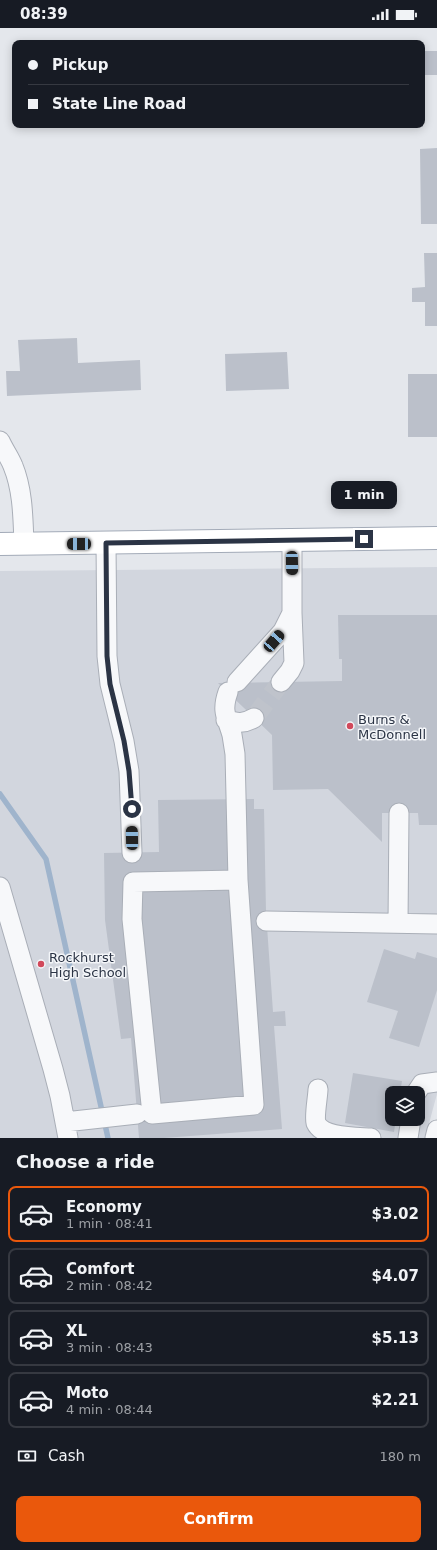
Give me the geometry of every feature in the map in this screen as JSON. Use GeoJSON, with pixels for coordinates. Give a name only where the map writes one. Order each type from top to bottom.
{"type":"FeatureCollection","features":[{"type":"Feature","properties":{"kind":"main road"},"geometry":{"type":"LineString","coordinates":[[0,544],[437,538]]}},
{"type":"Feature","properties":{"kind":"street"},"geometry":{"type":"LineString","coordinates":[[0,441],[13,466],[18,481],[22,502],[24,544]]}},
{"type":"Feature","properties":{"kind":"street"},"geometry":{"type":"LineString","coordinates":[[281,682],[290,671],[294,663],[292,541]]}},
{"type":"Feature","properties":{"kind":"street"},"geometry":{"type":"LineString","coordinates":[[106,543],[107,656],[110,684],[124,741],[129,771],[132,852]]}},
{"type":"Feature","properties":{"kind":"street"},"geometry":{"type":"LineString","coordinates":[[238,880],[133,882],[132,919],[152,1114],[254,1105],[238,880],[235,754],[231,734],[226,720],[224,703],[232,687],[283,631],[292,613]]}},
{"type":"Feature","properties":{"kind":"street"},"geometry":{"type":"LineString","coordinates":[[226,720],[244,723],[254,718]]}},
{"type":"Feature","properties":{"kind":"street"},"geometry":{"type":"LineString","coordinates":[[398,923],[399,813]]}},
{"type":"Feature","properties":{"kind":"street"},"geometry":{"type":"LineString","coordinates":[[0,887],[53,1069],[66,1130],[87,1120],[131,1115]]}},
{"type":"Feature","properties":{"kind":"street"},"geometry":{"type":"LineString","coordinates":[[266,921],[437,924]]}},
{"type":"Feature","properties":{"kind":"street"},"geometry":{"type":"LineString","coordinates":[[421,1086],[422,1084],[437,1082]]}},
{"type":"Feature","properties":{"kind":"street"},"geometry":{"type":"LineString","coordinates":[[318,1089],[316,1122],[322,1132],[333,1135],[371,1138]]}},
{"type":"Feature","properties":{"kind":"street"},"geometry":{"type":"LineString","coordinates":[[408,1138],[410,1126]]}},
{"type":"Feature","properties":{"kind":"street"},"geometry":{"type":"LineString","coordinates":[[435,1138],[437,1130]]}},
{"type":"Feature","properties":{"kind":"shaded area"},"geometry":{"type":"Polygon","coordinates":[[[437,567],[437,1094],[425,1138],[0,1138],[0,571],[437,567]]]}},
{"type":"Feature","properties":{"kind":"building"},"geometry":{"type":"Polygon","coordinates":[[[425,51],[437,51],[437,75],[425,75],[425,51]]]}},
{"type":"Feature","properties":{"kind":"building"},"geometry":{"type":"Polygon","coordinates":[[[437,148],[437,224],[421,224],[420,149],[437,148]]]}},
{"type":"Feature","properties":{"kind":"building"},"geometry":{"type":"Polygon","coordinates":[[[424,253],[437,253],[437,326],[425,326],[425,302],[412,302],[412,288],[425,287],[424,253]]]}},
{"type":"Feature","properties":{"kind":"building"},"geometry":{"type":"Polygon","coordinates":[[[77,338],[78,363],[140,360],[141,390],[7,396],[6,371],[20,371],[18,340],[77,338]]]}},
{"type":"Feature","properties":{"kind":"building"},"geometry":{"type":"Polygon","coordinates":[[[287,352],[289,389],[226,391],[225,354],[287,352]]]}},
{"type":"Feature","properties":{"kind":"building"},"geometry":{"type":"Polygon","coordinates":[[[408,374],[437,374],[437,437],[408,437],[408,374]]]}},
{"type":"Feature","properties":{"kind":"building","name":"Burns & McDonnell"},"geometry":{"type":"Polygon","coordinates":[[[338,615],[437,615],[437,825],[419,825],[418,813],[382,813],[382,842],[328,789],[273,790],[272,735],[218,683],[342,681],[342,659],[339,659],[338,615]]]}},
{"type":"Feature","properties":{"kind":"building"},"geometry":{"type":"Polygon","coordinates":[[[254,799],[254,809],[264,809],[266,912],[273,1012],[285,1011],[286,1026],[274,1026],[282,1129],[164,1138],[139,1138],[131,1038],[121,1039],[105,920],[104,853],[159,852],[158,800],[254,799]]]}},
{"type":"Feature","properties":{"kind":"building"},"geometry":{"type":"Polygon","coordinates":[[[384,949],[415,959],[417,952],[437,958],[437,990],[419,1047],[389,1038],[398,1011],[367,1002],[384,949]]]}},
{"type":"Feature","properties":{"kind":"building"},"geometry":{"type":"Polygon","coordinates":[[[353,1073],[402,1081],[401,1086],[385,1086],[385,1126],[395,1126],[394,1132],[345,1123],[353,1073]]]}},
{"type":"Feature","properties":{"kind":"waterway"},"geometry":{"type":"LineString","coordinates":[[0,794],[46,859],[108,1138]]}},
{"type":"Feature","properties":{"kind":"tunnel"},"geometry":{"type":"LineString","coordinates":[[254,718],[281,682]]}},
{"type":"Feature","properties":{"kind":"place","name":"Burns & McDonnell"},"geometry":{"type":"Point","coordinates":[350,726]}},
{"type":"Feature","properties":{"kind":"place","name":"Rockhurst High School"},"geometry":{"type":"Point","coordinates":[41,964]}},
{"type":"Feature","properties":{"kind":"route"},"geometry":{"type":"LineString","coordinates":[[132,809],[129,771],[124,741],[110,684],[107,656],[106,543],[364,539]]}}]}
